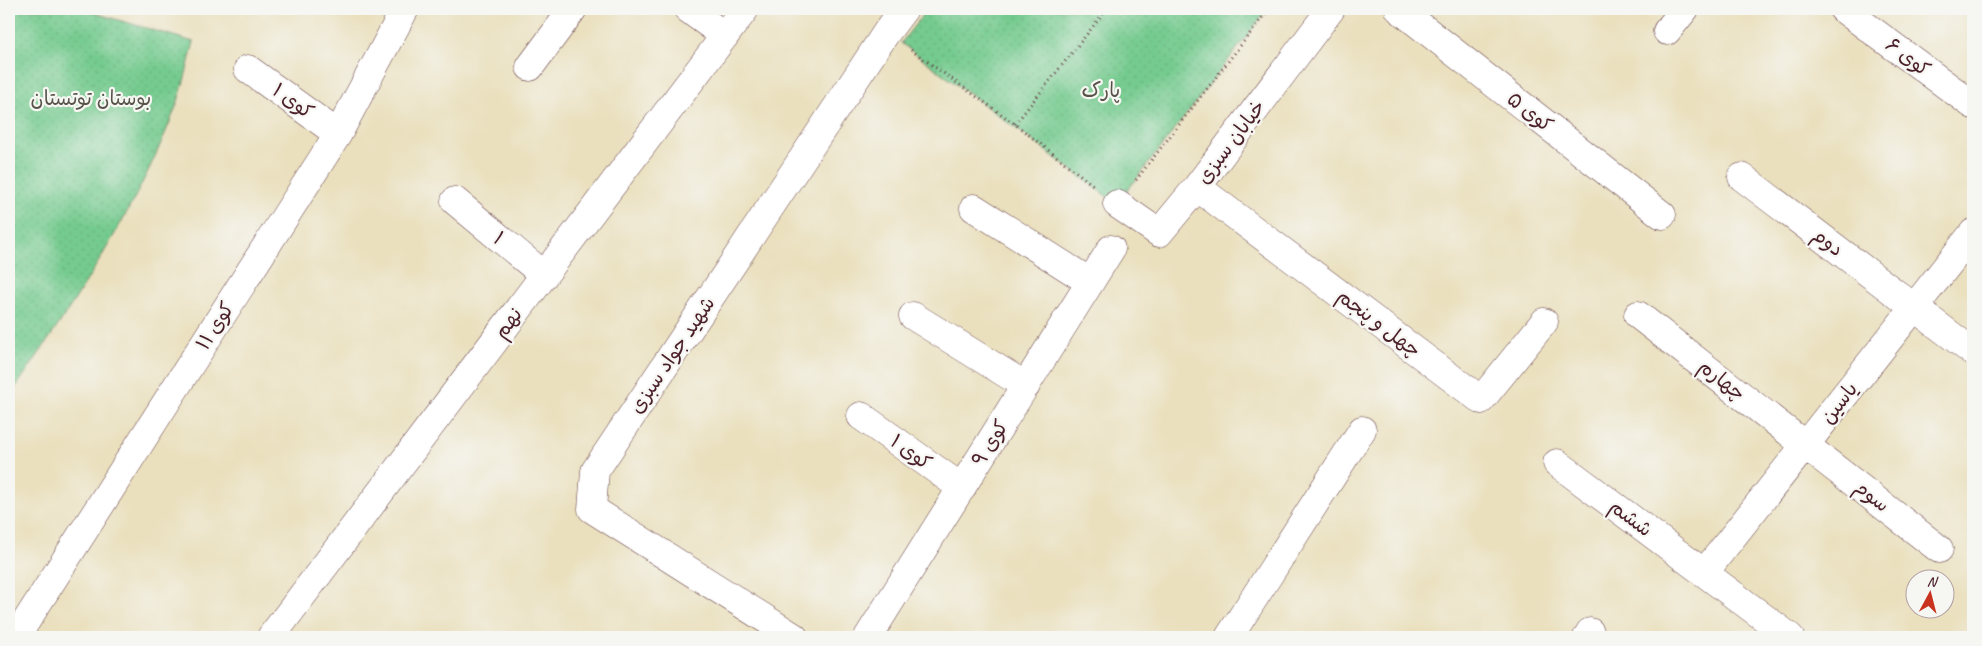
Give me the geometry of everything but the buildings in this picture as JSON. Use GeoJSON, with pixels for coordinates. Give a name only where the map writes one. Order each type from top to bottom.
{"type":"FeatureCollection","features":[{"type":"Feature","properties":{"kind":"street","name":"کوی ۱۱"},"geometry":{"type":"LineString","coordinates":[[16,637],[338,134],[406,9]]}},
{"type":"Feature","properties":{"kind":"street"},"geometry":{"type":"LineString","coordinates":[[530,67],[573,9]]}},
{"type":"Feature","properties":{"kind":"street"},"geometry":{"type":"LineString","coordinates":[[688,9],[725,36]]}},
{"type":"Feature","properties":{"kind":"street","name":"نهم"},"geometry":{"type":"LineString","coordinates":[[271,637],[745,9]]}},
{"type":"Feature","properties":{"kind":"street","name":"شهید جواد سبزی"},"geometry":{"type":"LineString","coordinates":[[794,637],[592,509],[595,471],[886,33],[904,9]]}},
{"type":"Feature","properties":{"kind":"street","name":"خیابان سبزی"},"geometry":{"type":"LineString","coordinates":[[1117,204],[1159,233],[1197,187],[1331,9]]}},
{"type":"Feature","properties":{"kind":"street","name":"کوی ۵"},"geometry":{"type":"LineString","coordinates":[[1399,9],[1662,215]]}},
{"type":"Feature","properties":{"kind":"street"},"geometry":{"type":"LineString","coordinates":[[1667,31],[1685,9]]}},
{"type":"Feature","properties":{"kind":"street","name":"کوی ۶"},"geometry":{"type":"LineString","coordinates":[[1843,9],[1973,105]]}},
{"type":"Feature","properties":{"kind":"street","name":"کوی ۱"},"geometry":{"type":"LineString","coordinates":[[248,69],[338,134]]}},
{"type":"Feature","properties":{"kind":"street","name":"دوم"},"geometry":{"type":"LineString","coordinates":[[1742,177],[1973,352]]}},
{"type":"Feature","properties":{"kind":"street","name":"چهل و پنجم"},"geometry":{"type":"LineString","coordinates":[[1197,187],[1482,400],[1544,322]]}},
{"type":"Feature","properties":{"kind":"street","name":"۱"},"geometry":{"type":"LineString","coordinates":[[454,201],[544,275]]}},
{"type":"Feature","properties":{"kind":"street"},"geometry":{"type":"LineString","coordinates":[[974,208],[1090,282]]}},
{"type":"Feature","properties":{"kind":"street","name":"یاسین"},"geometry":{"type":"LineString","coordinates":[[1704,573],[1973,233]]}},
{"type":"Feature","properties":{"kind":"street","name":"کوی ۹"},"geometry":{"type":"LineString","coordinates":[[868,637],[1111,249]]}},
{"type":"Feature","properties":{"kind":"street","name":"چهارم"},"geometry":{"type":"LineString","coordinates":[[1638,315],[1806,444]]}},
{"type":"Feature","properties":{"kind":"street"},"geometry":{"type":"LineString","coordinates":[[913,316],[1026,386]]}},
{"type":"Feature","properties":{"kind":"street","name":"کوی ۱"},"geometry":{"type":"LineString","coordinates":[[861,416],[962,488]]}},
{"type":"Feature","properties":{"kind":"street"},"geometry":{"type":"LineString","coordinates":[[1229,637],[1362,430]]}},
{"type":"Feature","properties":{"kind":"street","name":"سوم"},"geometry":{"type":"LineString","coordinates":[[1806,444],[1938,549]]}},
{"type":"Feature","properties":{"kind":"street","name":"ششم"},"geometry":{"type":"LineString","coordinates":[[1557,463],[1790,637]]}},
{"type":"Feature","properties":{"kind":"path"},"geometry":{"type":"LineString","coordinates":[[1015,124],[1107,9]]}},
{"type":"Feature","properties":{"kind":"path"},"geometry":{"type":"LineString","coordinates":[[909,49],[1015,124],[1117,204],[1268,9]]}},
{"type":"Feature","properties":{"kind":"green space","name":"بوستان توتستان"},"geometry":{"type":"Polygon","coordinates":[[[9,9],[81,9],[194,42],[177,104],[140,187],[100,259],[56,329],[9,397],[9,9]]]}},
{"type":"Feature","properties":{"kind":"green space","name":"پارک"},"geometry":{"type":"Polygon","coordinates":[[[927,9],[1268,9],[1117,204],[901,43],[927,9]]]}}]}
